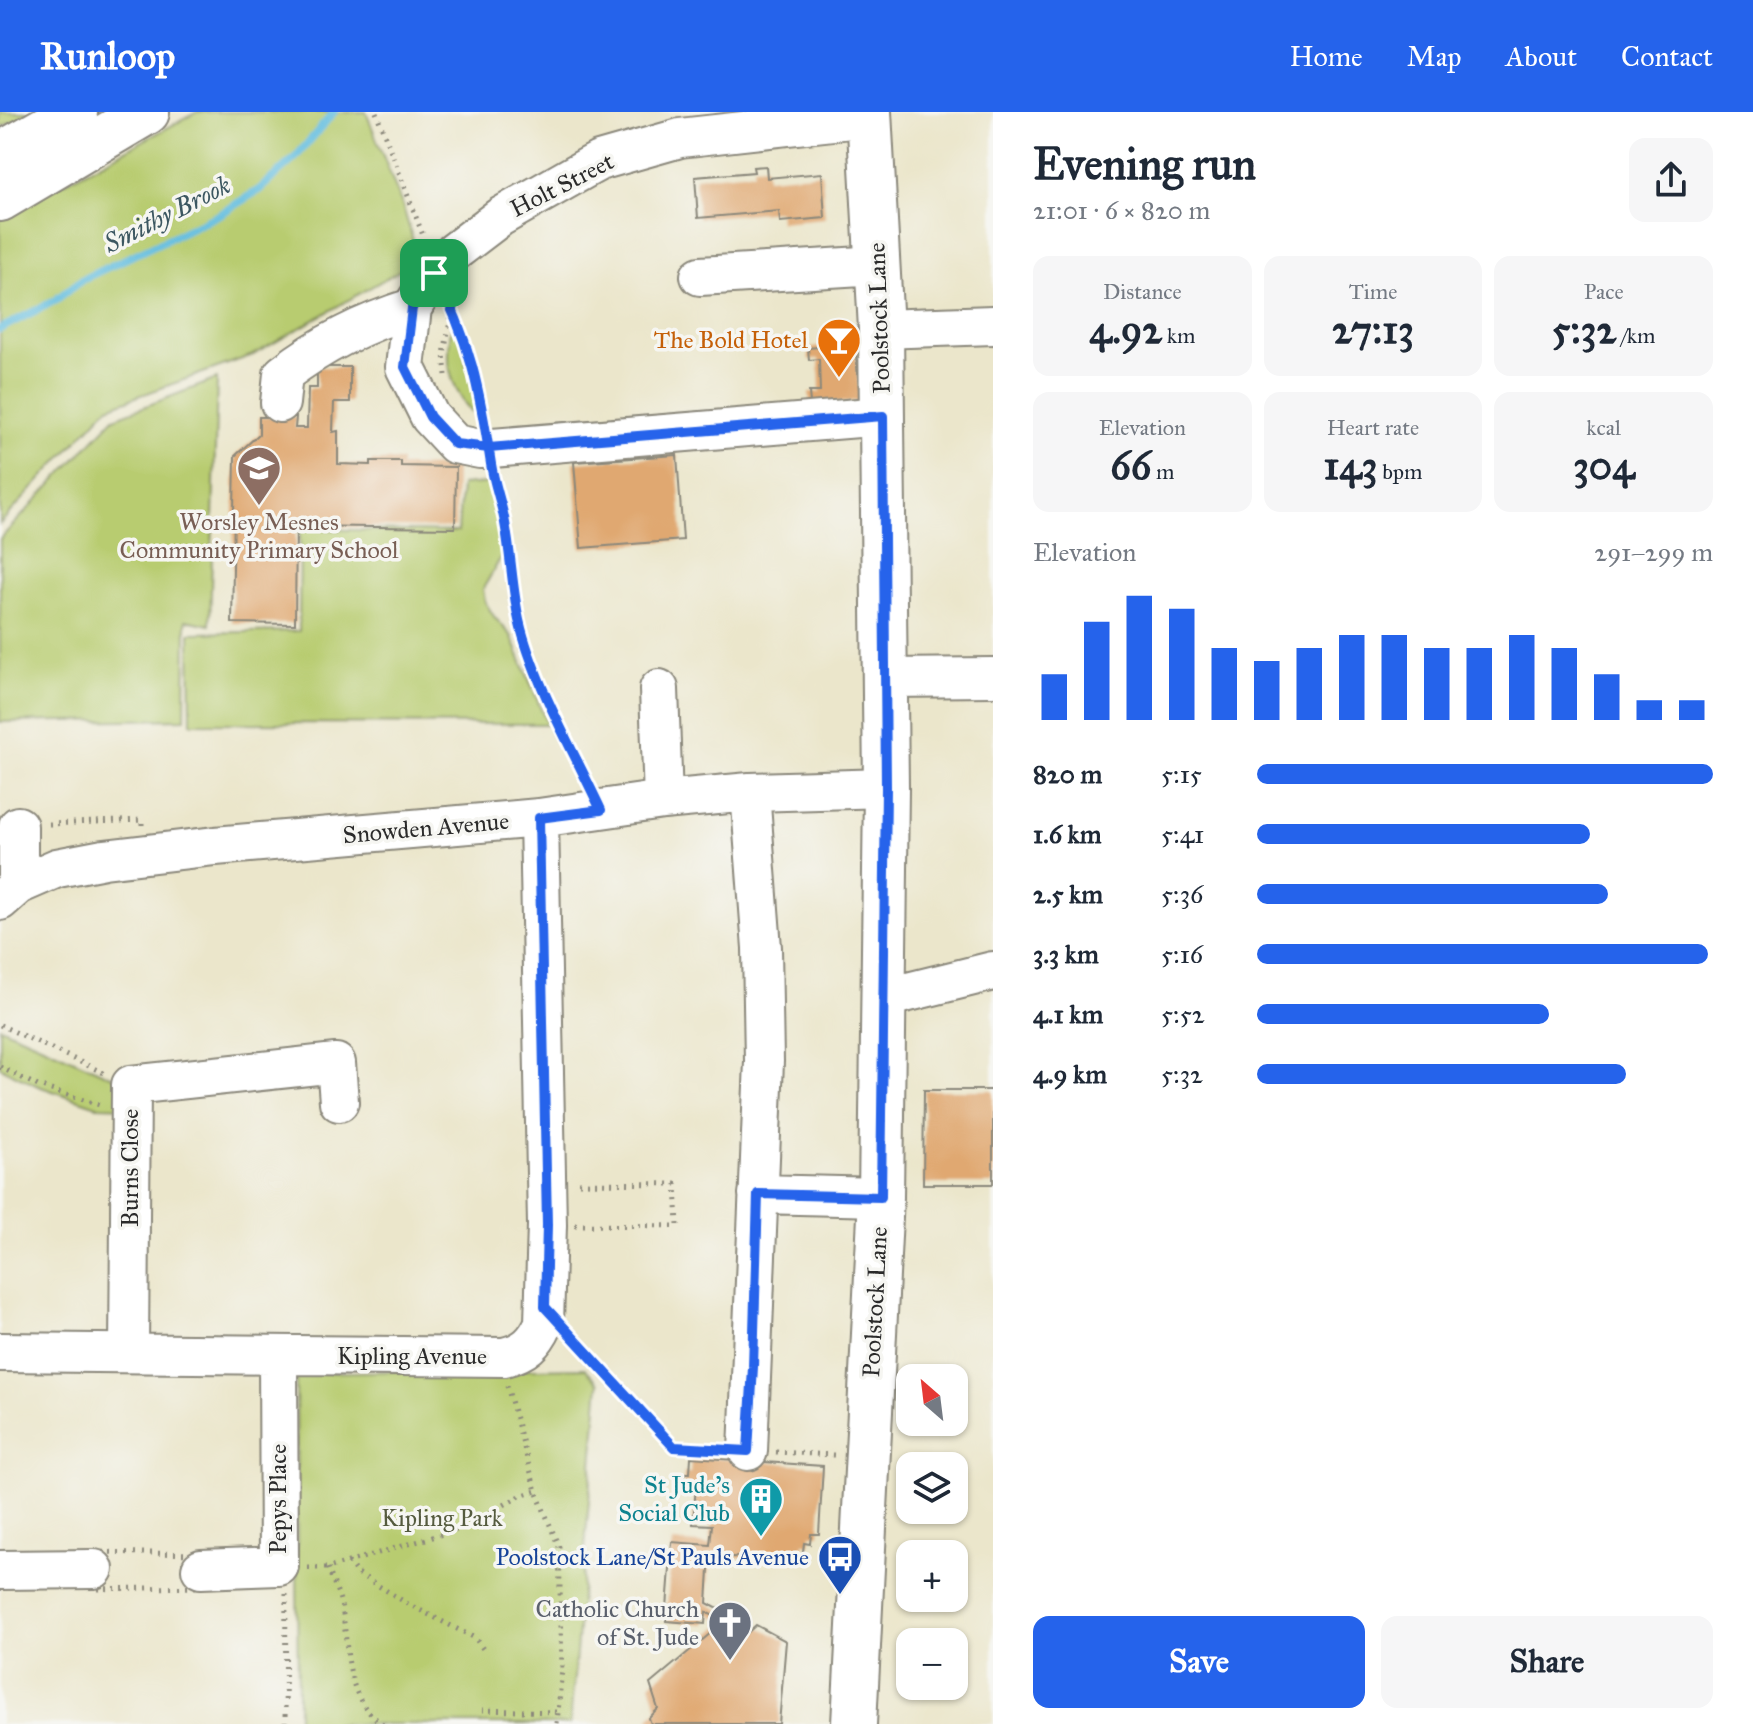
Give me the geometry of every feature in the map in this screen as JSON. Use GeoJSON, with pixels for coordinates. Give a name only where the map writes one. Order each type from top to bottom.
{"type":"FeatureCollection","features":[{"type":"Feature","properties":{"kind":"main road"},"geometry":{"type":"LineString","coordinates":[[0,155],[75,112]]}},
{"type":"Feature","properties":{"kind":"main road"},"geometry":{"type":"LineString","coordinates":[[0,199],[147,112]]}},
{"type":"Feature","properties":{"kind":"main road","name":"Poolstock Lane"},"geometry":{"type":"LineString","coordinates":[[854,1724],[881,1197],[886,788],[881,329],[869,114]]}},
{"type":"Feature","properties":{"kind":"street","name":"Holt Street"},"geometry":{"type":"LineString","coordinates":[[444,263],[500,217],[599,161],[678,125],[869,114]]}},
{"type":"Feature","properties":{"kind":"street"},"geometry":{"type":"LineString","coordinates":[[444,263],[412,308],[405,367],[430,417],[455,444],[883,416]]}},
{"type":"Feature","properties":{"kind":"street"},"geometry":{"type":"LineString","coordinates":[[700,276],[878,265]]}},
{"type":"Feature","properties":{"kind":"street"},"geometry":{"type":"LineString","coordinates":[[280,403],[283,374],[315,349],[370,321],[412,308]]}},
{"type":"Feature","properties":{"kind":"street"},"geometry":{"type":"LineString","coordinates":[[881,329],[993,325]]}},
{"type":"Feature","properties":{"kind":"street"},"geometry":{"type":"LineString","coordinates":[[885,678],[993,677]]}},
{"type":"Feature","properties":{"kind":"street"},"geometry":{"type":"LineString","coordinates":[[659,689],[663,800]]}},
{"type":"Feature","properties":{"kind":"street","name":"Snowden Avenue"},"geometry":{"type":"LineString","coordinates":[[9,893],[57,868],[144,854],[539,818],[663,800],[750,792],[886,788]]}},
{"type":"Feature","properties":{"kind":"street"},"geometry":{"type":"LineString","coordinates":[[748,1451],[764,1061],[763,962],[750,792]]}},
{"type":"Feature","properties":{"kind":"street","name":"Kipling Avenue"},"geometry":{"type":"LineString","coordinates":[[0,1352],[504,1357],[517,1354],[538,1337],[544,1323],[547,1225],[539,818]]}},
{"type":"Feature","properties":{"kind":"street","name":"Snowden Avenue"},"geometry":{"type":"LineString","coordinates":[[9,893],[18,826]]}},
{"type":"Feature","properties":{"kind":"street"},"geometry":{"type":"LineString","coordinates":[[884,998],[993,971]]}},
{"type":"Feature","properties":{"kind":"street","name":"Burns Close"},"geometry":{"type":"LineString","coordinates":[[129,1353],[130,1096],[336,1063],[339,1102]]}},
{"type":"Feature","properties":{"kind":"street"},"geometry":{"type":"LineString","coordinates":[[758,1194],[881,1197]]}},
{"type":"Feature","properties":{"kind":"street","name":"Pepys Place"},"geometry":{"type":"LineString","coordinates":[[201,1569],[279,1566],[278,1356]]}},
{"type":"Feature","properties":{"kind":"street"},"geometry":{"type":"LineString","coordinates":[[0,1570],[94,1569]]}},
{"type":"Feature","properties":{"kind":"path"},"geometry":{"type":"LineString","coordinates":[[376,112],[420,222],[444,263],[453,308],[463,332],[506,524],[519,619],[531,660],[601,810]]}},
{"type":"Feature","properties":{"kind":"path"},"geometry":{"type":"LineString","coordinates":[[451,387],[446,376],[444,354],[453,308]]}},
{"type":"Feature","properties":{"kind":"path"},"geometry":{"type":"LineString","coordinates":[[18,826],[142,820],[144,854]]}},
{"type":"Feature","properties":{"kind":"path"},"geometry":{"type":"LineString","coordinates":[[0,1025],[130,1096]]}},
{"type":"Feature","properties":{"kind":"path"},"geometry":{"type":"LineString","coordinates":[[0,1067],[38,1086],[97,1106],[130,1096]]}},
{"type":"Feature","properties":{"kind":"path"},"geometry":{"type":"LineString","coordinates":[[547,1183],[676,1184],[678,1226],[547,1225]]}},
{"type":"Feature","properties":{"kind":"path"},"geometry":{"type":"LineString","coordinates":[[545,1307],[674,1447],[867,1457]]}},
{"type":"Feature","properties":{"kind":"path"},"geometry":{"type":"LineString","coordinates":[[504,1357],[507,1394],[536,1491],[559,1547],[562,1668],[557,1724]]}},
{"type":"Feature","properties":{"kind":"path"},"geometry":{"type":"LineString","coordinates":[[285,1724],[286,1589],[279,1566],[328,1568],[463,1528],[520,1496],[536,1491]]}},
{"type":"Feature","properties":{"kind":"path"},"geometry":{"type":"LineString","coordinates":[[94,1552],[201,1554],[201,1569],[200,1587],[94,1589],[94,1552]]}},
{"type":"Feature","properties":{"kind":"path"},"geometry":{"type":"LineString","coordinates":[[348,1562],[356,1572],[408,1604],[475,1638],[486,1653]]}},
{"type":"Feature","properties":{"kind":"path"},"geometry":{"type":"LineString","coordinates":[[328,1568],[341,1602],[350,1673],[360,1700],[383,1724]]}},
{"type":"Feature","properties":{"kind":"path"},"geometry":{"type":"LineString","coordinates":[[482,1710],[558,1712]]}},
{"type":"Feature","properties":{"kind":"green space"},"geometry":{"type":"Polygon","coordinates":[[[0,112],[34,112],[0,128],[0,112]]]}},
{"type":"Feature","properties":{"kind":"green space"},"geometry":{"type":"Polygon","coordinates":[[[197,112],[366,112],[415,247],[402,269],[253,355],[108,407],[0,524],[0,213],[58,186],[197,112]]]}},
{"type":"Feature","properties":{"kind":"green space"},"geometry":{"type":"Polygon","coordinates":[[[452,322],[461,340],[478,411],[471,412],[452,379],[449,348],[452,322]]]}},
{"type":"Feature","properties":{"kind":"green space"},"geometry":{"type":"Polygon","coordinates":[[[217,379],[210,625],[186,620],[185,719],[0,722],[0,539],[114,418],[217,379]]]}},
{"type":"Feature","properties":{"kind":"green space"},"geometry":{"type":"Polygon","coordinates":[[[492,483],[504,552],[483,589],[485,602],[511,635],[547,724],[191,723],[190,633],[299,631],[300,529],[458,532],[461,485],[492,483]]]}},
{"type":"Feature","properties":{"kind":"green space"},"geometry":{"type":"Polygon","coordinates":[[[0,1027],[131,1085],[130,1107],[97,1106],[38,1086],[0,1067],[0,1027]]]}},
{"type":"Feature","properties":{"kind":"green space","name":"Kipling Park"},"geometry":{"type":"Polygon","coordinates":[[[585,1368],[599,1383],[570,1724],[298,1724],[296,1373],[585,1368]]]}},
{"type":"Feature","properties":{"kind":"building"},"geometry":{"type":"Polygon","coordinates":[[[766,166],[767,178],[822,173],[825,218],[780,222],[779,211],[698,218],[695,177],[754,172],[753,167],[766,166]]]}},
{"type":"Feature","properties":{"kind":"building","name":"The Bold Hotel"},"geometry":{"type":"Polygon","coordinates":[[[855,344],[860,401],[810,403],[809,392],[820,392],[819,359],[809,360],[808,348],[855,344]]]}},
{"type":"Feature","properties":{"kind":"building"},"geometry":{"type":"Polygon","coordinates":[[[317,367],[350,367],[350,402],[334,402],[333,432],[338,431],[338,464],[371,465],[371,461],[401,461],[401,466],[456,467],[455,528],[296,526],[295,624],[232,623],[235,456],[259,434],[259,417],[296,417],[295,428],[307,428],[308,388],[317,388],[317,367]]]}},
{"type":"Feature","properties":{"kind":"building"},"geometry":{"type":"Polygon","coordinates":[[[677,455],[683,540],[581,548],[574,462],[677,455]]]}},
{"type":"Feature","properties":{"kind":"building"},"geometry":{"type":"Polygon","coordinates":[[[924,1090],[993,1090],[993,1184],[923,1184],[924,1090]]]}},
{"type":"Feature","properties":{"kind":"building"},"geometry":{"type":"Polygon","coordinates":[[[691,1457],[823,1466],[819,1534],[811,1534],[810,1544],[804,1543],[802,1562],[710,1553],[707,1603],[735,1618],[731,1625],[746,1634],[756,1625],[786,1641],[779,1724],[651,1724],[649,1718],[658,1709],[650,1684],[724,1622],[706,1612],[705,1624],[666,1621],[672,1542],[710,1545],[712,1525],[693,1524],[696,1485],[683,1484],[684,1473],[690,1473],[691,1457]]]}},
{"type":"Feature","properties":{"kind":"waterway","name":"Smithy Brook"},"geometry":{"type":"LineString","coordinates":[[0,329],[54,301],[83,279],[220,214],[259,190],[295,158],[334,112]]}},
{"type":"Feature","properties":{"kind":"place","name":"The Bold Hotel"},"geometry":{"type":"Point","coordinates":[839,379]}},
{"type":"Feature","properties":{"kind":"place","name":"Worsley Mesnes Community Primary School"},"geometry":{"type":"Point","coordinates":[259,507]}},
{"type":"Feature","properties":{"kind":"place","name":"St Jude's Social Club"},"geometry":{"type":"Point","coordinates":[761,1538]}},
{"type":"Feature","properties":{"kind":"place","name":"Poolstock Lane/St Pauls Avenue"},"geometry":{"type":"Point","coordinates":[840,1596]}},
{"type":"Feature","properties":{"kind":"place","name":"Catholic Church of St. Jude"},"geometry":{"type":"Point","coordinates":[730,1662]}},
{"type":"Feature","properties":{"kind":"route"},"geometry":{"type":"LineString","coordinates":[[434,273],[412,308],[405,367],[430,417],[455,444],[480,449],[489,448],[546,444],[883,416],[886,788],[881,1197],[758,1194],[748,1451],[674,1447],[545,1307],[547,1225],[539,818],[601,810],[531,660],[519,619],[506,524],[491,468],[489,448],[487,427],[481,397],[463,332],[434,273]]}}]}
